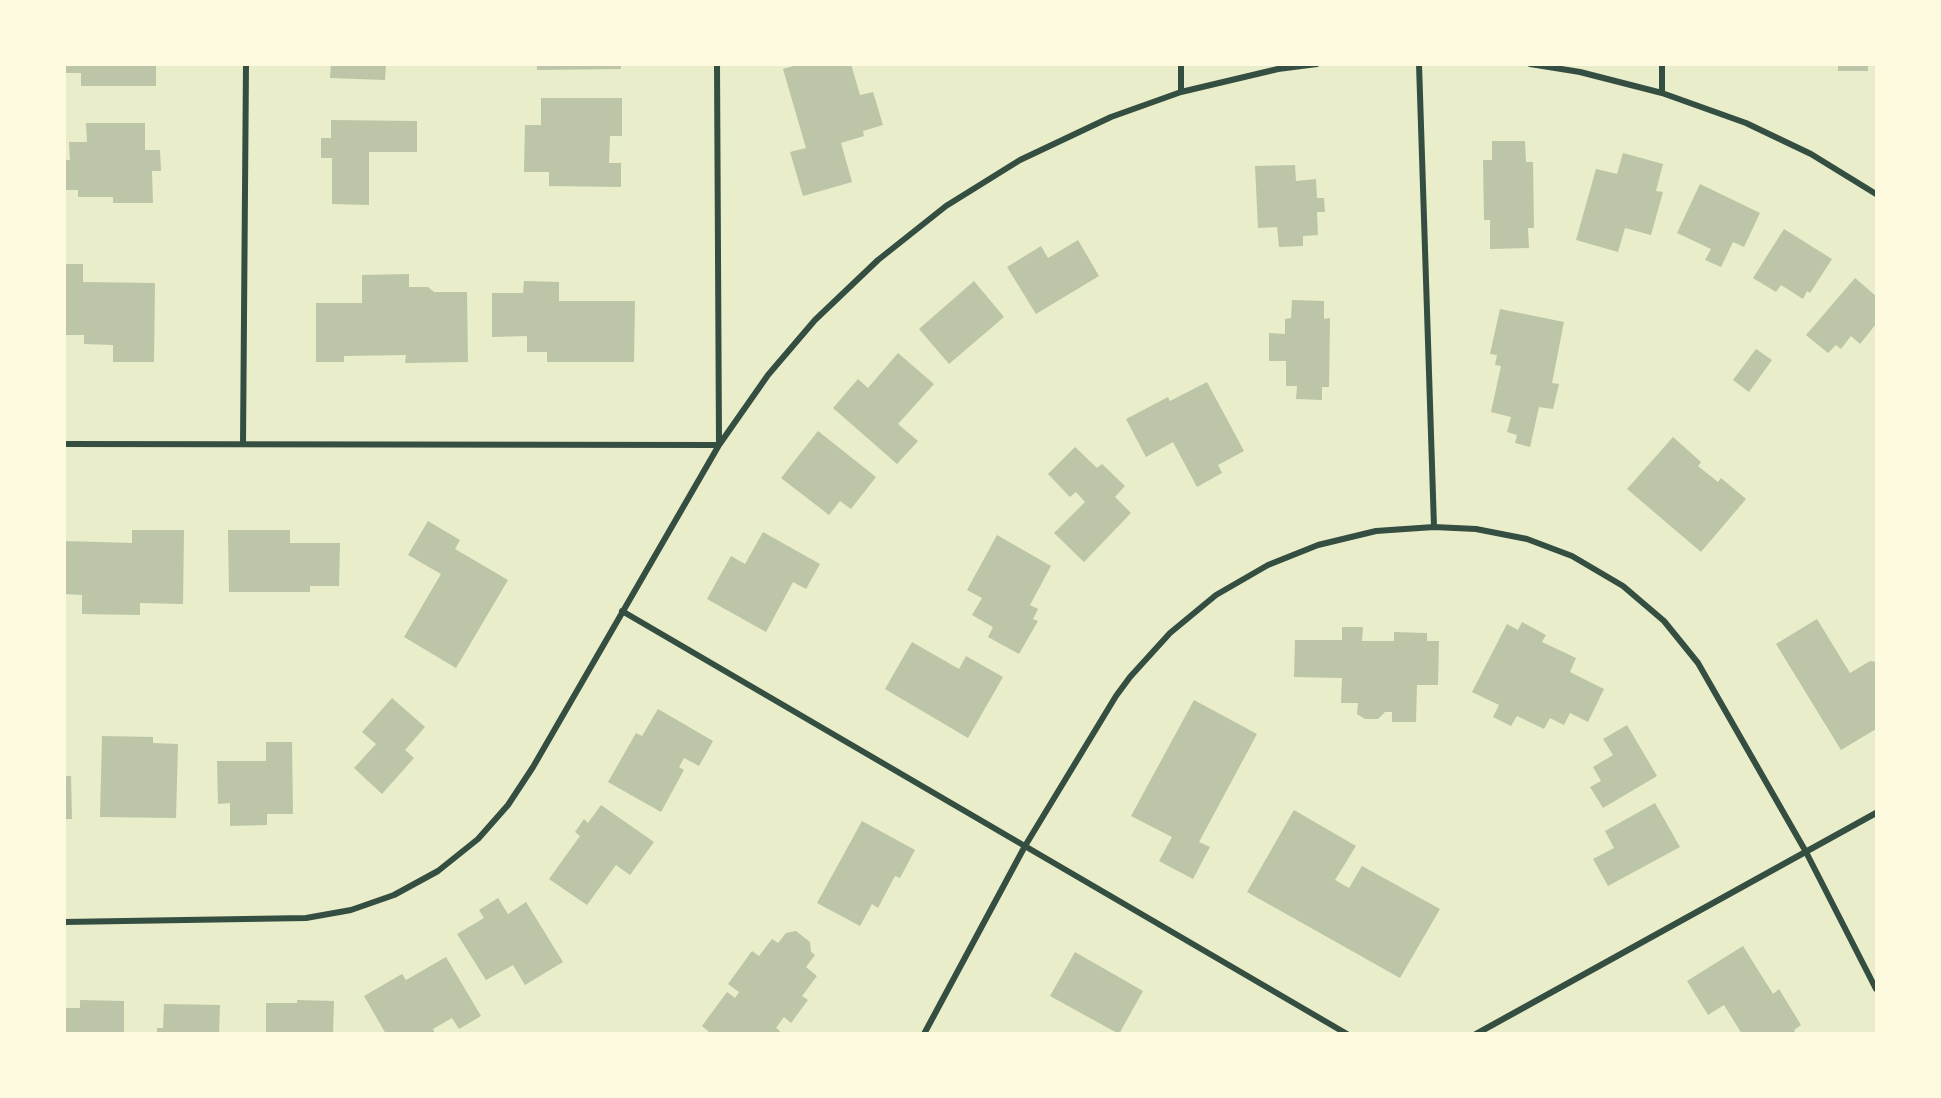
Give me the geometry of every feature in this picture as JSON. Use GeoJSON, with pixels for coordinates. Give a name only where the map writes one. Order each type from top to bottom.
{"type":"FeatureCollection","features":[{"type":"Feature","properties":{"kind":"street"},"geometry":{"type":"LineString","coordinates":[[243,444],[246,64]]}},
{"type":"Feature","properties":{"kind":"street"},"geometry":{"type":"LineString","coordinates":[[717,64],[719,445]]}},
{"type":"Feature","properties":{"kind":"street"},"geometry":{"type":"LineString","coordinates":[[1180,92],[1181,64]]}},
{"type":"Feature","properties":{"kind":"street"},"geometry":{"type":"LineString","coordinates":[[64,922],[306,918],[351,910],[394,895],[438,871],[478,839],[508,805],[533,766],[719,445],[768,375],[815,320],[878,260],[946,206],[1020,160],[1111,117],[1180,92],[1278,69],[1317,64]]}},
{"type":"Feature","properties":{"kind":"street"},"geometry":{"type":"LineString","coordinates":[[1419,64],[1434,527]]}},
{"type":"Feature","properties":{"kind":"street"},"geometry":{"type":"LineString","coordinates":[[1530,64],[1580,72],[1662,93],[1746,123],[1811,154],[1876,194]]}},
{"type":"Feature","properties":{"kind":"street"},"geometry":{"type":"LineString","coordinates":[[1662,64],[1662,93]]}},
{"type":"Feature","properties":{"kind":"street"},"geometry":{"type":"LineString","coordinates":[[64,444],[719,445]]}},
{"type":"Feature","properties":{"kind":"street"},"geometry":{"type":"LineString","coordinates":[[924,1034],[1025,846],[1130,677],[1170,633],[1216,595],[1268,565],[1318,545],[1376,531],[1434,527],[1476,530],[1527,539],[1572,556],[1623,586],[1664,621],[1698,663],[1806,852],[1876,989]]}},
{"type":"Feature","properties":{"kind":"street"},"geometry":{"type":"LineString","coordinates":[[622,611],[1347,1034]]}},
{"type":"Feature","properties":{"kind":"street"},"geometry":{"type":"LineString","coordinates":[[1476,1034],[1876,813]]}},
{"type":"Feature","properties":{"kind":"building"},"geometry":{"type":"Polygon","coordinates":[[[64,64],[156,64],[156,86],[81,86],[81,73],[64,73],[64,64]]]}},
{"type":"Feature","properties":{"kind":"building"},"geometry":{"type":"Polygon","coordinates":[[[331,64],[386,64],[385,80],[330,78],[331,64]]]}},
{"type":"Feature","properties":{"kind":"building"},"geometry":{"type":"Polygon","coordinates":[[[537,64],[621,64],[621,69],[537,70],[537,64]]]}},
{"type":"Feature","properties":{"kind":"building"},"geometry":{"type":"Polygon","coordinates":[[[800,64],[851,64],[860,95],[873,92],[883,125],[863,131],[864,136],[841,143],[852,182],[803,196],[790,152],[806,148],[783,69],[800,64]]]}},
{"type":"Feature","properties":{"kind":"building"},"geometry":{"type":"Polygon","coordinates":[[[1838,64],[1868,64],[1868,71],[1838,71],[1838,64]]]}},
{"type":"Feature","properties":{"kind":"building"},"geometry":{"type":"Polygon","coordinates":[[[541,98],[622,98],[622,136],[610,136],[609,163],[621,163],[621,187],[549,186],[549,172],[524,172],[525,125],[541,125],[541,98]]]}},
{"type":"Feature","properties":{"kind":"building"},"geometry":{"type":"Polygon","coordinates":[[[331,120],[417,121],[417,152],[369,152],[369,205],[332,204],[332,158],[321,158],[321,138],[331,138],[331,120]]]}},
{"type":"Feature","properties":{"kind":"building"},"geometry":{"type":"Polygon","coordinates":[[[86,123],[145,123],[145,150],[160,150],[161,171],[152,171],[153,203],[113,203],[113,197],[78,197],[78,190],[64,190],[64,160],[70,160],[69,142],[87,142],[86,123]]]}},
{"type":"Feature","properties":{"kind":"building"},"geometry":{"type":"Polygon","coordinates":[[[1492,141],[1525,141],[1526,162],[1533,162],[1534,228],[1528,228],[1529,248],[1490,249],[1490,220],[1484,220],[1483,160],[1492,160],[1492,141]]]}},
{"type":"Feature","properties":{"kind":"building"},"geometry":{"type":"Polygon","coordinates":[[[1623,153],[1663,164],[1656,191],[1663,192],[1651,235],[1625,228],[1618,252],[1576,240],[1596,169],[1617,174],[1623,153]]]}},
{"type":"Feature","properties":{"kind":"building"},"geometry":{"type":"Polygon","coordinates":[[[1295,165],[1296,181],[1316,179],[1317,198],[1324,198],[1325,212],[1317,212],[1318,235],[1303,236],[1303,246],[1279,247],[1277,227],[1258,228],[1255,166],[1295,165]]]}},
{"type":"Feature","properties":{"kind":"building"},"geometry":{"type":"Polygon","coordinates":[[[1700,184],[1760,213],[1744,247],[1733,242],[1721,267],[1705,260],[1711,249],[1677,233],[1700,184]]]}},
{"type":"Feature","properties":{"kind":"building"},"geometry":{"type":"Polygon","coordinates":[[[1784,229],[1832,259],[1810,293],[1807,291],[1803,299],[1781,285],[1776,292],[1753,278],[1784,229]]]}},
{"type":"Feature","properties":{"kind":"building"},"geometry":{"type":"Polygon","coordinates":[[[1078,240],[1099,276],[1036,314],[1007,267],[1041,246],[1048,258],[1078,240]]]}},
{"type":"Feature","properties":{"kind":"building"},"geometry":{"type":"Polygon","coordinates":[[[64,264],[83,264],[83,282],[155,283],[154,362],[113,362],[113,345],[84,344],[84,335],[64,335],[64,264]]]}},
{"type":"Feature","properties":{"kind":"building"},"geometry":{"type":"Polygon","coordinates":[[[409,274],[409,287],[428,287],[434,292],[467,292],[468,362],[405,363],[406,355],[344,356],[344,362],[316,362],[316,303],[362,303],[362,275],[409,274]]]}},
{"type":"Feature","properties":{"kind":"building"},"geometry":{"type":"Polygon","coordinates":[[[1855,278],[1876,296],[1876,324],[1860,344],[1851,336],[1841,349],[1836,345],[1828,353],[1806,335],[1855,278]]]}},
{"type":"Feature","properties":{"kind":"building"},"geometry":{"type":"Polygon","coordinates":[[[524,281],[559,282],[559,301],[635,301],[634,362],[547,362],[547,352],[527,352],[527,336],[492,337],[492,293],[523,293],[524,281]]]}},
{"type":"Feature","properties":{"kind":"building"},"geometry":{"type":"Polygon","coordinates":[[[974,281],[1004,317],[949,364],[919,329],[974,281]]]}},
{"type":"Feature","properties":{"kind":"building"},"geometry":{"type":"Polygon","coordinates":[[[1292,300],[1324,301],[1324,319],[1330,318],[1329,387],[1322,387],[1322,400],[1296,399],[1297,386],[1286,386],[1286,361],[1269,361],[1269,333],[1285,334],[1285,319],[1291,318],[1292,300]]]}},
{"type":"Feature","properties":{"kind":"building"},"geometry":{"type":"Polygon","coordinates":[[[1500,309],[1564,322],[1552,383],[1559,384],[1553,409],[1539,407],[1530,447],[1515,443],[1517,435],[1507,432],[1511,417],[1491,412],[1501,366],[1495,365],[1497,355],[1490,354],[1500,309]]]}},
{"type":"Feature","properties":{"kind":"building"},"geometry":{"type":"Polygon","coordinates":[[[1756,349],[1772,360],[1749,392],[1733,380],[1756,349]]]}},
{"type":"Feature","properties":{"kind":"building"},"geometry":{"type":"Polygon","coordinates":[[[898,353],[934,384],[898,424],[918,441],[897,464],[833,408],[858,379],[868,388],[898,353]]]}},
{"type":"Feature","properties":{"kind":"building"},"geometry":{"type":"Polygon","coordinates":[[[1207,382],[1244,451],[1218,465],[1222,473],[1197,487],[1173,442],[1146,457],[1126,419],[1168,397],[1170,401],[1207,382]]]}},
{"type":"Feature","properties":{"kind":"building"},"geometry":{"type":"Polygon","coordinates":[[[818,431],[876,477],[851,509],[840,501],[829,515],[781,478],[818,431]]]}},
{"type":"Feature","properties":{"kind":"building"},"geometry":{"type":"Polygon","coordinates":[[[1673,437],[1701,462],[1698,466],[1718,482],[1721,478],[1746,499],[1701,552],[1627,489],[1673,437]]]}},
{"type":"Feature","properties":{"kind":"building"},"geometry":{"type":"Polygon","coordinates":[[[1075,447],[1097,468],[1102,464],[1125,486],[1115,497],[1131,513],[1084,562],[1054,533],[1085,502],[1076,492],[1070,497],[1048,474],[1075,447]]]}},
{"type":"Feature","properties":{"kind":"building"},"geometry":{"type":"Polygon","coordinates":[[[428,521],[460,540],[455,549],[508,580],[456,668],[404,637],[441,574],[408,555],[428,521]]]}},
{"type":"Feature","properties":{"kind":"building"},"geometry":{"type":"Polygon","coordinates":[[[132,530],[184,530],[183,604],[140,603],[140,615],[82,614],[82,595],[64,594],[64,541],[132,543],[132,530]]]}},
{"type":"Feature","properties":{"kind":"building"},"geometry":{"type":"Polygon","coordinates":[[[228,530],[290,530],[290,543],[340,543],[339,586],[310,586],[310,592],[229,592],[228,530]]]}},
{"type":"Feature","properties":{"kind":"building"},"geometry":{"type":"Polygon","coordinates":[[[763,532],[820,564],[806,589],[793,582],[766,632],[707,599],[731,556],[745,564],[763,532]]]}},
{"type":"Feature","properties":{"kind":"building"},"geometry":{"type":"Polygon","coordinates":[[[997,535],[1051,566],[1030,605],[1038,609],[1033,619],[1038,621],[1019,654],[988,637],[993,627],[972,615],[982,598],[967,590],[997,535]]]}},
{"type":"Feature","properties":{"kind":"building"},"geometry":{"type":"Polygon","coordinates":[[[1817,619],[1850,673],[1870,661],[1876,662],[1876,729],[1841,750],[1776,644],[1817,619]]]}},
{"type":"Feature","properties":{"kind":"building"},"geometry":{"type":"Polygon","coordinates":[[[1522,622],[1546,635],[1542,642],[1576,658],[1570,672],[1604,689],[1588,722],[1570,713],[1564,725],[1550,718],[1544,729],[1517,716],[1511,726],[1493,717],[1499,705],[1472,692],[1507,624],[1518,630],[1522,622]]]}},
{"type":"Feature","properties":{"kind":"building"},"geometry":{"type":"Polygon","coordinates":[[[1342,627],[1363,627],[1362,641],[1394,641],[1394,632],[1427,633],[1427,641],[1439,641],[1438,685],[1417,685],[1416,722],[1392,722],[1392,712],[1385,712],[1378,719],[1365,719],[1357,714],[1358,703],[1341,703],[1342,678],[1294,677],[1295,640],[1342,640],[1342,627]]]}},
{"type":"Feature","properties":{"kind":"building"},"geometry":{"type":"Polygon","coordinates":[[[912,642],[959,669],[966,656],[1003,677],[968,738],[885,689],[912,642]]]}},
{"type":"Feature","properties":{"kind":"building"},"geometry":{"type":"Polygon","coordinates":[[[392,698],[425,727],[405,750],[414,758],[382,794],[354,768],[376,744],[362,732],[392,698]]]}},
{"type":"Feature","properties":{"kind":"building"},"geometry":{"type":"Polygon","coordinates":[[[1194,700],[1257,734],[1199,842],[1210,847],[1193,879],[1159,861],[1172,837],[1131,816],[1194,700]]]}},
{"type":"Feature","properties":{"kind":"building"},"geometry":{"type":"Polygon","coordinates":[[[658,709],[713,741],[699,766],[684,758],[679,767],[684,770],[661,812],[608,782],[636,733],[642,736],[658,709]]]}},
{"type":"Feature","properties":{"kind":"building"},"geometry":{"type":"Polygon","coordinates":[[[1627,725],[1657,776],[1603,808],[1590,787],[1601,781],[1593,767],[1613,755],[1603,739],[1627,725]]]}},
{"type":"Feature","properties":{"kind":"building"},"geometry":{"type":"Polygon","coordinates":[[[102,736],[153,737],[153,743],[178,744],[176,818],[100,817],[102,736]]]}},
{"type":"Feature","properties":{"kind":"building"},"geometry":{"type":"Polygon","coordinates":[[[266,742],[292,742],[293,814],[267,814],[267,825],[230,826],[230,803],[218,804],[217,761],[266,761],[266,742]]]}},
{"type":"Feature","properties":{"kind":"building"},"geometry":{"type":"Polygon","coordinates":[[[64,776],[71,776],[72,819],[64,819],[64,776]]]}},
{"type":"Feature","properties":{"kind":"building"},"geometry":{"type":"Polygon","coordinates":[[[1655,803],[1680,847],[1608,886],[1593,859],[1614,848],[1605,831],[1655,803]]]}},
{"type":"Feature","properties":{"kind":"building"},"geometry":{"type":"Polygon","coordinates":[[[601,805],[654,842],[630,875],[616,865],[587,905],[549,879],[580,836],[575,832],[584,819],[588,823],[601,805]]]}},
{"type":"Feature","properties":{"kind":"building"},"geometry":{"type":"Polygon","coordinates":[[[1294,810],[1356,846],[1335,880],[1349,888],[1362,866],[1440,909],[1400,978],[1247,892],[1294,810]]]}},
{"type":"Feature","properties":{"kind":"building"},"geometry":{"type":"Polygon","coordinates":[[[862,821],[915,850],[900,878],[895,876],[878,908],[872,904],[860,926],[817,903],[862,821]]]}},
{"type":"Feature","properties":{"kind":"building"},"geometry":{"type":"Polygon","coordinates":[[[498,898],[508,914],[526,902],[563,962],[525,985],[513,965],[486,980],[457,934],[484,918],[479,910],[498,898]]]}},
{"type":"Feature","properties":{"kind":"building"},"geometry":{"type":"Polygon","coordinates":[[[796,931],[810,942],[811,952],[815,955],[806,967],[817,976],[802,996],[808,1000],[791,1023],[784,1017],[776,1028],[780,1031],[778,1034],[708,1034],[709,1032],[702,1026],[727,992],[735,998],[739,992],[728,984],[752,951],[759,956],[772,939],[778,943],[786,933],[796,931]]]}},
{"type":"Feature","properties":{"kind":"building"},"geometry":{"type":"Polygon","coordinates":[[[1743,946],[1773,994],[1779,989],[1801,1025],[1794,1030],[1796,1034],[1742,1034],[1724,1005],[1708,1015],[1687,981],[1743,946]]]}},
{"type":"Feature","properties":{"kind":"building"},"geometry":{"type":"Polygon","coordinates":[[[1075,952],[1143,991],[1119,1034],[1050,996],[1075,952]]]}},
{"type":"Feature","properties":{"kind":"building"},"geometry":{"type":"Polygon","coordinates":[[[446,957],[481,1016],[459,1029],[452,1018],[433,1029],[435,1034],[386,1034],[364,996],[402,974],[406,980],[446,957]]]}},
{"type":"Feature","properties":{"kind":"building"},"geometry":{"type":"Polygon","coordinates":[[[80,1000],[124,1001],[124,1034],[64,1034],[64,1008],[80,1008],[80,1000]]]}},
{"type":"Feature","properties":{"kind":"building"},"geometry":{"type":"Polygon","coordinates":[[[297,1000],[334,1001],[333,1034],[266,1034],[266,1003],[297,1003],[297,1000]]]}},
{"type":"Feature","properties":{"kind":"building"},"geometry":{"type":"Polygon","coordinates":[[[164,1004],[220,1005],[219,1034],[157,1034],[157,1028],[163,1028],[164,1004]]]}}]}
